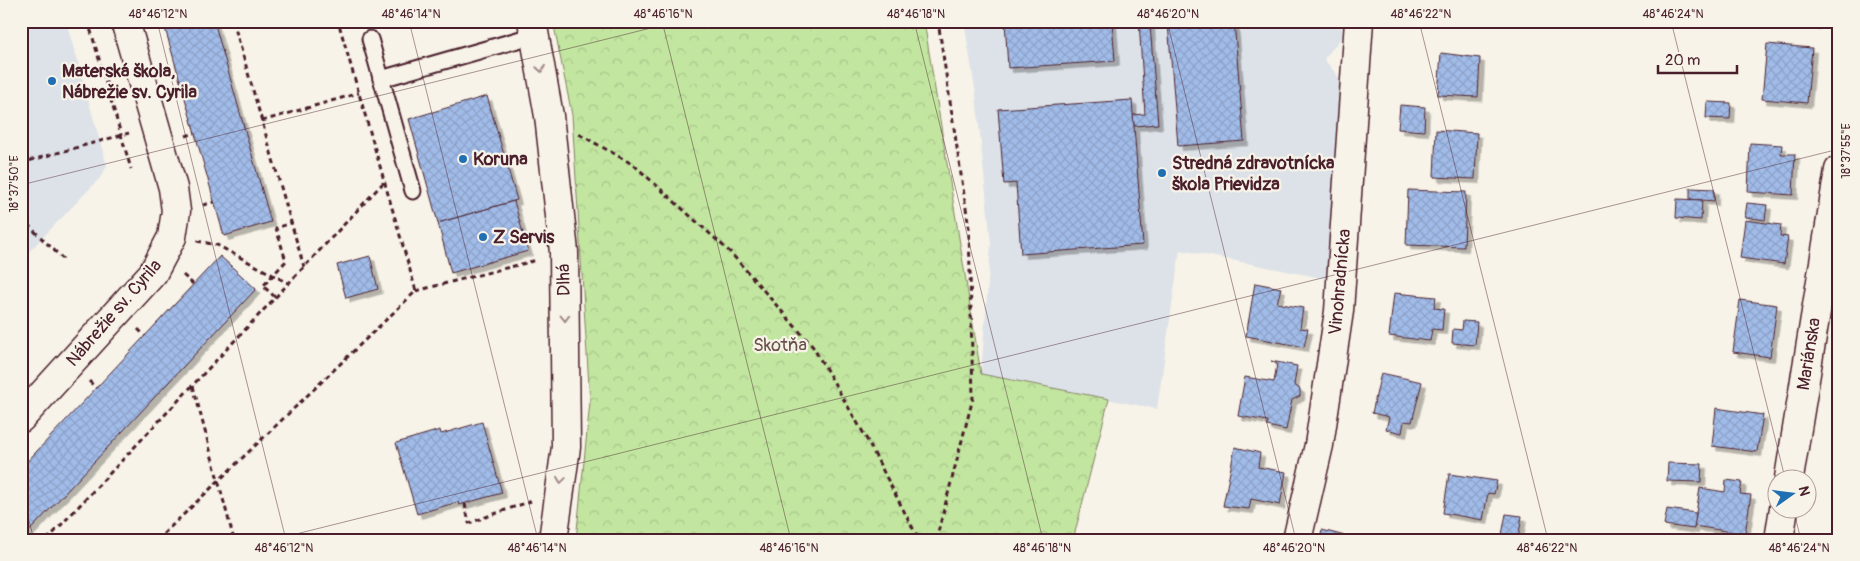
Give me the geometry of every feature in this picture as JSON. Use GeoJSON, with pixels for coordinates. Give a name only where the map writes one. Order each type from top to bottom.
{"type":"FeatureCollection","features":[{"type":"Feature","properties":{"kind":"street","name":"Nábrežie sv. Cyrila"},"geometry":{"type":"LineString","coordinates":[[21,418],[153,274],[172,237],[176,212],[173,188],[125,21]]}},
{"type":"Feature","properties":{"kind":"street","name":"Vinohradnícka"},"geometry":{"type":"LineString","coordinates":[[1297,540],[1319,445],[1340,311],[1359,21]]}},
{"type":"Feature","properties":{"kind":"street","name":"Dlhá"},"geometry":{"type":"LineString","coordinates":[[534,28],[548,116],[564,252],[566,447],[553,540]]}},
{"type":"Feature","properties":{"kind":"street","name":"Mariánska"},"geometry":{"type":"LineString","coordinates":[[1791,468],[1839,170]]}},
{"type":"Feature","properties":{"kind":"street"},"geometry":{"type":"LineString","coordinates":[[1779,540],[1782,518]]}},
{"type":"Feature","properties":{"kind":"lane"},"geometry":{"type":"LineString","coordinates":[[382,82],[534,28]]}},
{"type":"Feature","properties":{"kind":"lane"},"geometry":{"type":"LineString","coordinates":[[370,39],[412,190]]}},
{"type":"Feature","properties":{"kind":"path"},"geometry":{"type":"LineString","coordinates":[[88,21],[131,169]]}},
{"type":"Feature","properties":{"kind":"path"},"geometry":{"type":"LineString","coordinates":[[233,21],[304,267]]}},
{"type":"Feature","properties":{"kind":"path"},"geometry":{"type":"LineString","coordinates":[[338,21],[416,291]]}},
{"type":"Feature","properties":{"kind":"path"},"geometry":{"type":"LineString","coordinates":[[936,540],[973,398],[969,228],[938,21]]}},
{"type":"Feature","properties":{"kind":"path"},"geometry":{"type":"LineString","coordinates":[[262,122],[359,93],[382,82]]}},
{"type":"Feature","properties":{"kind":"path"},"geometry":{"type":"LineString","coordinates":[[548,116],[634,165],[737,259],[813,347],[864,434],[919,540]]}},
{"type":"Feature","properties":{"kind":"path"},"geometry":{"type":"LineString","coordinates":[[21,162],[155,126]]}},
{"type":"Feature","properties":{"kind":"path"},"geometry":{"type":"LineString","coordinates":[[47,540],[384,181]]}},
{"type":"Feature","properties":{"kind":"path"},"geometry":{"type":"LineString","coordinates":[[21,218],[63,259]]}},
{"type":"Feature","properties":{"kind":"path"},"geometry":{"type":"LineString","coordinates":[[275,298],[263,286],[286,261],[276,228],[291,224]]}},
{"type":"Feature","properties":{"kind":"path"},"geometry":{"type":"LineString","coordinates":[[172,237],[217,245],[288,283]]}},
{"type":"Feature","properties":{"kind":"path"},"geometry":{"type":"LineString","coordinates":[[157,540],[416,291],[564,252]]}},
{"type":"Feature","properties":{"kind":"path"},"geometry":{"type":"LineString","coordinates":[[193,385],[234,540]]}},
{"type":"Feature","properties":{"kind":"path"},"geometry":{"type":"LineString","coordinates":[[465,504],[470,523],[532,500]]}},
{"type":"Feature","properties":{"kind":"shaded area","name":"Materská škola, Nábrežie sv. Cyrila"},"geometry":{"type":"Polygon","coordinates":[[[21,21],[66,21],[107,166],[100,178],[21,260],[21,21]]]}},
{"type":"Feature","properties":{"kind":"shaded area","name":"Stredná zdravotnícka škola Prievidza"},"geometry":{"type":"Polygon","coordinates":[[[964,21],[1342,21],[1342,37],[1324,59],[1337,75],[1347,102],[1332,280],[1180,250],[1157,409],[981,374],[991,244],[976,95],[964,21]]]}},
{"type":"Feature","properties":{"kind":"green space","name":"Skotňa"},"geometry":{"type":"Polygon","coordinates":[[[553,21],[924,21],[981,374],[1109,399],[1073,540],[576,540],[590,402],[572,115],[553,21]]]}},
{"type":"Feature","properties":{"kind":"building"},"geometry":{"type":"Polygon","coordinates":[[[163,21],[214,21],[271,222],[224,236],[163,21]]]}},
{"type":"Feature","properties":{"kind":"building"},"geometry":{"type":"Polygon","coordinates":[[[1005,21],[1112,21],[1115,61],[1008,68],[1005,21]]]}},
{"type":"Feature","properties":{"kind":"building"},"geometry":{"type":"Polygon","coordinates":[[[1139,21],[1177,22],[1150,25],[1158,124],[1134,126],[1133,115],[1145,114],[1139,21]]]}},
{"type":"Feature","properties":{"kind":"building"},"geometry":{"type":"Polygon","coordinates":[[[1177,21],[1234,21],[1244,141],[1178,146],[1168,23],[1177,21]]]}},
{"type":"Feature","properties":{"kind":"building"},"geometry":{"type":"Polygon","coordinates":[[[1780,21],[1816,21],[1815,25],[1780,21]]]}},
{"type":"Feature","properties":{"kind":"building"},"geometry":{"type":"Polygon","coordinates":[[[1767,44],[1812,48],[1807,103],[1762,99],[1767,44]]]}},
{"type":"Feature","properties":{"kind":"building"},"geometry":{"type":"Polygon","coordinates":[[[1441,53],[1480,58],[1478,97],[1438,95],[1441,53]]]}},
{"type":"Feature","properties":{"kind":"building","name":"Koruna"},"geometry":{"type":"Polygon","coordinates":[[[487,96],[517,200],[438,223],[409,119],[487,96]]]}},
{"type":"Feature","properties":{"kind":"building"},"geometry":{"type":"Polygon","coordinates":[[[1132,100],[1143,245],[1021,254],[1016,183],[1004,184],[998,109],[1132,100]]]}},
{"type":"Feature","properties":{"kind":"building"},"geometry":{"type":"Polygon","coordinates":[[[1707,102],[1731,103],[1730,119],[1706,118],[1707,102]]]}},
{"type":"Feature","properties":{"kind":"building"},"geometry":{"type":"Polygon","coordinates":[[[1400,105],[1425,107],[1424,131],[1398,129],[1400,105]]]}},
{"type":"Feature","properties":{"kind":"building"},"geometry":{"type":"Polygon","coordinates":[[[1436,130],[1477,133],[1475,179],[1434,177],[1436,130]]]}},
{"type":"Feature","properties":{"kind":"building"},"geometry":{"type":"Polygon","coordinates":[[[1750,143],[1782,145],[1781,154],[1795,154],[1793,195],[1748,192],[1750,143]]]}},
{"type":"Feature","properties":{"kind":"building"},"geometry":{"type":"Polygon","coordinates":[[[1690,188],[1714,189],[1714,201],[1690,199],[1690,188]]]}},
{"type":"Feature","properties":{"kind":"building"},"geometry":{"type":"Polygon","coordinates":[[[1408,190],[1466,192],[1464,247],[1406,245],[1408,190]]]}},
{"type":"Feature","properties":{"kind":"building"},"geometry":{"type":"Polygon","coordinates":[[[1677,199],[1702,200],[1701,220],[1676,218],[1677,199]]]}},
{"type":"Feature","properties":{"kind":"building","name":"Z Servis"},"geometry":{"type":"Polygon","coordinates":[[[514,201],[528,251],[451,273],[438,223],[514,201]]]}},
{"type":"Feature","properties":{"kind":"building"},"geometry":{"type":"Polygon","coordinates":[[[1747,203],[1767,205],[1765,220],[1745,217],[1747,203]]]}},
{"type":"Feature","properties":{"kind":"building"},"geometry":{"type":"Polygon","coordinates":[[[1745,220],[1781,225],[1780,236],[1788,237],[1784,264],[1740,258],[1745,220]]]}},
{"type":"Feature","properties":{"kind":"building"},"geometry":{"type":"Polygon","coordinates":[[[220,256],[256,289],[21,540],[21,468],[220,256]]]}},
{"type":"Feature","properties":{"kind":"building"},"geometry":{"type":"Polygon","coordinates":[[[370,256],[378,289],[346,298],[337,265],[370,256]]]}},
{"type":"Feature","properties":{"kind":"building"},"geometry":{"type":"Polygon","coordinates":[[[1255,283],[1281,288],[1277,303],[1303,308],[1300,328],[1308,329],[1304,347],[1246,336],[1255,283]]]}},
{"type":"Feature","properties":{"kind":"building"},"geometry":{"type":"Polygon","coordinates":[[[1394,293],[1436,297],[1434,308],[1444,309],[1442,330],[1432,329],[1430,341],[1389,336],[1394,293]]]}},
{"type":"Feature","properties":{"kind":"building"},"geometry":{"type":"Polygon","coordinates":[[[1740,300],[1777,305],[1770,357],[1733,352],[1740,300]]]}},
{"type":"Feature","properties":{"kind":"building"},"geometry":{"type":"Polygon","coordinates":[[[1463,321],[1477,322],[1475,345],[1452,343],[1453,329],[1462,330],[1463,321]]]}},
{"type":"Feature","properties":{"kind":"building"},"geometry":{"type":"Polygon","coordinates":[[[1271,361],[1297,366],[1294,385],[1300,389],[1300,396],[1292,400],[1286,430],[1267,426],[1268,421],[1238,416],[1245,377],[1274,382],[1277,364],[1271,361]]]}},
{"type":"Feature","properties":{"kind":"building"},"geometry":{"type":"Polygon","coordinates":[[[1381,373],[1422,382],[1412,422],[1404,421],[1402,433],[1386,429],[1389,417],[1372,413],[1381,373]]]}},
{"type":"Feature","properties":{"kind":"building"},"geometry":{"type":"Polygon","coordinates":[[[1716,408],[1763,415],[1757,452],[1712,446],[1716,408]]]}},
{"type":"Feature","properties":{"kind":"building"},"geometry":{"type":"Polygon","coordinates":[[[482,422],[502,493],[459,505],[458,502],[417,514],[396,443],[440,430],[441,434],[482,422]]]}},
{"type":"Feature","properties":{"kind":"building"},"geometry":{"type":"Polygon","coordinates":[[[1235,447],[1260,453],[1258,467],[1286,472],[1280,505],[1251,499],[1249,509],[1223,506],[1235,447]]]}},
{"type":"Feature","properties":{"kind":"building"},"geometry":{"type":"Polygon","coordinates":[[[1668,463],[1702,464],[1701,482],[1667,481],[1668,463]]]}},
{"type":"Feature","properties":{"kind":"building"},"geometry":{"type":"Polygon","coordinates":[[[1449,474],[1497,481],[1494,494],[1488,493],[1483,520],[1443,513],[1449,474]]]}},
{"type":"Feature","properties":{"kind":"building"},"geometry":{"type":"Polygon","coordinates":[[[1726,480],[1742,482],[1740,494],[1751,495],[1745,534],[1694,526],[1700,488],[1725,492],[1726,480]]]}},
{"type":"Feature","properties":{"kind":"building"},"geometry":{"type":"Polygon","coordinates":[[[1667,509],[1696,513],[1694,529],[1664,525],[1667,509]]]}},
{"type":"Feature","properties":{"kind":"building"},"geometry":{"type":"Polygon","coordinates":[[[1506,514],[1522,516],[1518,540],[1501,540],[1506,514]]]}},
{"type":"Feature","properties":{"kind":"building"},"geometry":{"type":"Polygon","coordinates":[[[1322,530],[1349,537],[1348,540],[1320,540],[1322,530]]]}},
{"type":"Feature","properties":{"kind":"place","name":"Materská škola, Nábrežie sv. Cyrila"},"geometry":{"type":"Point","coordinates":[52,81]}},
{"type":"Feature","properties":{"kind":"place","name":"Koruna"},"geometry":{"type":"Point","coordinates":[463,159]}},
{"type":"Feature","properties":{"kind":"place","name":"Stredná zdravotnícka škola Prievidza"},"geometry":{"type":"Point","coordinates":[1162,173]}},
{"type":"Feature","properties":{"kind":"place","name":"Z Servis"},"geometry":{"type":"Point","coordinates":[483,237]}}]}
